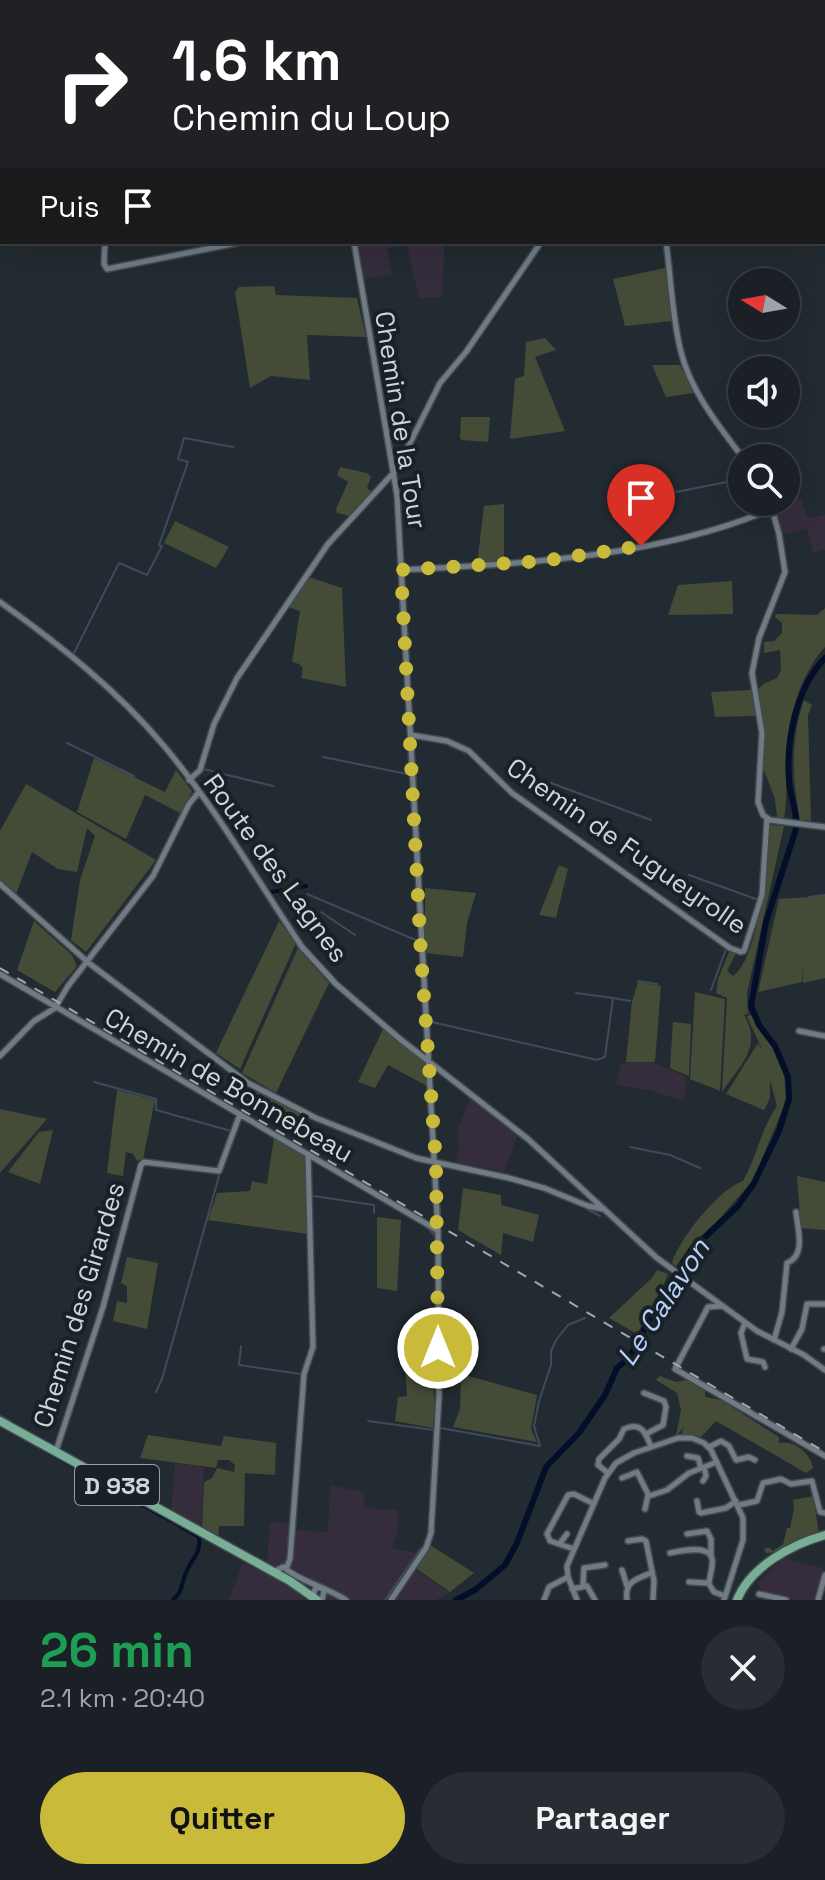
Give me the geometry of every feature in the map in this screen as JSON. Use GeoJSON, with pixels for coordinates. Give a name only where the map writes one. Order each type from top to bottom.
{"type":"FeatureCollection","features":[{"type":"Feature","properties":{"kind":"main road","name":"D 938"},"geometry":{"type":"LineString","coordinates":[[0,1421],[279,1571],[290,1581],[317,1595]]}},
{"type":"Feature","properties":{"kind":"main road"},"geometry":{"type":"LineString","coordinates":[[740,1600],[744,1586],[753,1575],[789,1550],[825,1535]]}},
{"type":"Feature","properties":{"kind":"main road","name":"D 938"},"geometry":{"type":"LineString","coordinates":[[279,1571],[302,1593],[317,1595]]}},
{"type":"Feature","properties":{"kind":"street"},"geometry":{"type":"LineString","coordinates":[[105,244],[104,264],[107,269],[232,244]]}},
{"type":"Feature","properties":{"kind":"street","name":"Chemin de la Tour"},"geometry":{"type":"LineString","coordinates":[[354,244],[397,495],[438,1231],[439,1396],[431,1533],[426,1548],[391,1600]]}},
{"type":"Feature","properties":{"kind":"street"},"geometry":{"type":"LineString","coordinates":[[189,780],[200,770],[219,712],[249,659],[328,544],[393,473],[440,383],[466,352],[540,244]]}},
{"type":"Feature","properties":{"kind":"street"},"geometry":{"type":"LineString","coordinates":[[666,244],[684,363],[704,402],[733,444]]}},
{"type":"Feature","properties":{"kind":"street"},"geometry":{"type":"LineString","coordinates":[[401,570],[543,561],[641,546],[700,534],[744,516]]}},
{"type":"Feature","properties":{"kind":"street"},"geometry":{"type":"LineString","coordinates":[[773,516],[785,572],[759,638],[752,673],[762,733],[758,802],[760,811],[767,819],[825,827]]}},
{"type":"Feature","properties":{"kind":"street","name":"Route des Lagnes"},"geometry":{"type":"LineString","coordinates":[[0,602],[107,686],[158,739],[314,963],[389,1030],[528,1139],[669,1267],[745,1323],[825,1370]]}},
{"type":"Feature","properties":{"kind":"street","name":"Chemin de Fugueyrolle"},"geometry":{"type":"LineString","coordinates":[[411,735],[447,741],[469,751],[512,793],[662,902],[730,948],[741,952],[745,949],[759,908],[767,819]]}},
{"type":"Feature","properties":{"kind":"street"},"geometry":{"type":"LineString","coordinates":[[0,1056],[34,1021],[55,1008],[87,960],[153,876],[189,804],[198,793]]}},
{"type":"Feature","properties":{"kind":"street"},"geometry":{"type":"LineString","coordinates":[[0,884],[87,960],[248,1083],[316,1118],[416,1158],[509,1178],[603,1209]]}},
{"type":"Feature","properties":{"kind":"street","name":"Chemin de Bonnebeau"},"geometry":{"type":"LineString","coordinates":[[0,974],[438,1231]]}},
{"type":"Feature","properties":{"kind":"street"},"geometry":{"type":"LineString","coordinates":[[799,1031],[825,1036]]}},
{"type":"Feature","properties":{"kind":"street","name":"Chemin des Girardes"},"geometry":{"type":"LineString","coordinates":[[56,1451],[103,1307],[141,1165],[144,1162],[219,1171],[240,1114]]}},
{"type":"Feature","properties":{"kind":"street"},"geometry":{"type":"LineString","coordinates":[[308,1154],[313,1347],[304,1374],[290,1559],[279,1571],[293,1576],[317,1595],[331,1591],[346,1600]]}},
{"type":"Feature","properties":{"kind":"street"},"geometry":{"type":"LineString","coordinates":[[774,1340],[782,1312],[787,1263],[794,1261],[798,1254],[796,1212]]}},
{"type":"Feature","properties":{"kind":"street"},"geometry":{"type":"LineString","coordinates":[[791,1349],[802,1329],[807,1304],[825,1304]]}},
{"type":"Feature","properties":{"kind":"street"},"geometry":{"type":"LineString","coordinates":[[723,1306],[708,1307],[675,1369],[825,1456]]}},
{"type":"Feature","properties":{"kind":"street"},"geometry":{"type":"LineString","coordinates":[[745,1323],[741,1333],[747,1359],[763,1362],[765,1367]]}},
{"type":"Feature","properties":{"kind":"street"},"geometry":{"type":"LineString","coordinates":[[644,1393],[664,1401],[666,1407],[663,1425],[646,1434]]}},
{"type":"Feature","properties":{"kind":"street"},"geometry":{"type":"LineString","coordinates":[[608,1473],[598,1465],[599,1459],[619,1439],[624,1429],[637,1426],[646,1434],[651,1447]]}},
{"type":"Feature","properties":{"kind":"street"},"geometry":{"type":"LineString","coordinates":[[577,1600],[567,1566],[608,1473],[627,1456],[687,1437],[709,1447],[743,1518],[744,1534],[724,1598],[708,1583],[711,1539],[707,1531],[687,1534]]}},
{"type":"Feature","properties":{"kind":"street"},"geometry":{"type":"LineString","coordinates":[[709,1447],[721,1441],[729,1446],[736,1460],[749,1457],[755,1460]]}},
{"type":"Feature","properties":{"kind":"street"},"geometry":{"type":"LineString","coordinates":[[687,1456],[698,1458],[706,1476],[703,1481]]}},
{"type":"Feature","properties":{"kind":"street"},"geometry":{"type":"LineString","coordinates":[[648,1495],[667,1490],[683,1476],[717,1462]]}},
{"type":"Feature","properties":{"kind":"street"},"geometry":{"type":"LineString","coordinates":[[622,1478],[637,1472],[648,1495],[645,1509]]}},
{"type":"Feature","properties":{"kind":"street"},"geometry":{"type":"LineString","coordinates":[[697,1501],[701,1513],[757,1501],[763,1483],[781,1479],[791,1484],[812,1481],[820,1512],[825,1513]]}},
{"type":"Feature","properties":{"kind":"street"},"geometry":{"type":"LineString","coordinates":[[574,1549],[550,1541],[547,1534],[566,1497],[574,1494],[594,1504]]}},
{"type":"Feature","properties":{"kind":"street"},"geometry":{"type":"LineString","coordinates":[[560,1543],[567,1534]]}},
{"type":"Feature","properties":{"kind":"street"},"geometry":{"type":"LineString","coordinates":[[628,1541],[645,1539],[654,1581],[653,1600]]}},
{"type":"Feature","properties":{"kind":"street"},"geometry":{"type":"LineString","coordinates":[[670,1553],[702,1550],[711,1556]]}},
{"type":"Feature","properties":{"kind":"street"},"geometry":{"type":"LineString","coordinates":[[583,1585],[584,1568],[605,1565]]}},
{"type":"Feature","properties":{"kind":"street"},"geometry":{"type":"LineString","coordinates":[[622,1570],[627,1600]]}},
{"type":"Feature","properties":{"kind":"street"},"geometry":{"type":"LineString","coordinates":[[627,1586],[651,1573]]}},
{"type":"Feature","properties":{"kind":"street"},"geometry":{"type":"LineString","coordinates":[[818,1600],[825,1575]]}},
{"type":"Feature","properties":{"kind":"street"},"geometry":{"type":"LineString","coordinates":[[544,1600],[549,1587],[568,1577]]}},
{"type":"Feature","properties":{"kind":"street"},"geometry":{"type":"LineString","coordinates":[[689,1582],[708,1583]]}},
{"type":"Feature","properties":{"kind":"street"},"geometry":{"type":"LineString","coordinates":[[572,1589],[587,1586],[595,1600]]}},
{"type":"Feature","properties":{"kind":"street"},"geometry":{"type":"LineString","coordinates":[[759,1594],[786,1600]]}},
{"type":"Feature","properties":{"kind":"shaded area"},"geometry":{"type":"Polygon","coordinates":[[[357,244],[444,244],[443,297],[419,298],[407,246],[387,248],[392,275],[362,279],[357,244]]]}},
{"type":"Feature","properties":{"kind":"shaded area"},"geometry":{"type":"Polygon","coordinates":[[[800,499],[808,518],[825,515],[825,550],[813,553],[807,529],[781,535],[776,516],[800,516],[800,499]]]}},
{"type":"Feature","properties":{"kind":"shaded area"},"geometry":{"type":"Polygon","coordinates":[[[650,1061],[687,1077],[684,1101],[649,1090],[616,1085],[621,1063],[650,1061]]]}},
{"type":"Feature","properties":{"kind":"shaded area"},"geometry":{"type":"Polygon","coordinates":[[[471,1097],[518,1134],[504,1172],[456,1162],[458,1128],[471,1097]]]}},
{"type":"Feature","properties":{"kind":"shaded area"},"geometry":{"type":"Polygon","coordinates":[[[175,1463],[204,1467],[201,1527],[171,1512],[175,1463]]]}},
{"type":"Feature","properties":{"kind":"shaded area"},"geometry":{"type":"Polygon","coordinates":[[[330,1485],[364,1492],[365,1508],[398,1510],[397,1533],[392,1548],[418,1553],[410,1566],[450,1593],[436,1600],[329,1600],[292,1571],[267,1564],[270,1522],[295,1524],[295,1530],[328,1532],[330,1485]]]}},
{"type":"Feature","properties":{"kind":"shaded area"},"geometry":{"type":"Polygon","coordinates":[[[783,1558],[823,1568],[815,1600],[797,1600],[761,1591],[760,1580],[783,1558]]]}},
{"type":"Feature","properties":{"kind":"shaded area"},"geometry":{"type":"Polygon","coordinates":[[[243,1563],[293,1589],[305,1600],[229,1600],[243,1563]]]}},
{"type":"Feature","properties":{"kind":"green space"},"geometry":{"type":"Polygon","coordinates":[[[665,268],[672,321],[625,326],[613,279],[665,268]]]}},
{"type":"Feature","properties":{"kind":"green space"},"geometry":{"type":"Polygon","coordinates":[[[274,286],[276,295],[357,298],[366,337],[307,335],[310,380],[271,376],[250,388],[235,292],[239,287],[274,286]]]}},
{"type":"Feature","properties":{"kind":"green space"},"geometry":{"type":"Polygon","coordinates":[[[545,338],[556,350],[535,357],[565,431],[510,439],[515,379],[524,376],[526,342],[545,338]]]}},
{"type":"Feature","properties":{"kind":"green space"},"geometry":{"type":"Polygon","coordinates":[[[652,365],[680,365],[694,393],[666,397],[652,365]]]}},
{"type":"Feature","properties":{"kind":"green space"},"geometry":{"type":"Polygon","coordinates":[[[461,417],[490,417],[488,442],[462,440],[461,417]]]}},
{"type":"Feature","properties":{"kind":"green space"},"geometry":{"type":"Polygon","coordinates":[[[340,467],[367,473],[371,477],[367,488],[371,491],[383,481],[350,516],[337,513],[336,509],[348,482],[337,475],[340,467]]]}},
{"type":"Feature","properties":{"kind":"green space"},"geometry":{"type":"Polygon","coordinates":[[[504,504],[504,563],[477,565],[484,506],[504,504]]]}},
{"type":"Feature","properties":{"kind":"green space"},"geometry":{"type":"Polygon","coordinates":[[[175,521],[229,547],[216,568],[164,543],[175,521]]]}},
{"type":"Feature","properties":{"kind":"green space"},"geometry":{"type":"Polygon","coordinates":[[[309,577],[342,588],[346,687],[301,678],[303,668],[292,662],[300,611],[288,607],[309,577]]]}},
{"type":"Feature","properties":{"kind":"green space"},"geometry":{"type":"Polygon","coordinates":[[[732,581],[733,614],[668,615],[678,585],[732,581]]]}},
{"type":"Feature","properties":{"kind":"green space"},"geometry":{"type":"Polygon","coordinates":[[[825,608],[825,647],[802,684],[789,728],[784,819],[777,817],[775,799],[762,765],[765,730],[757,691],[763,684],[777,678],[781,670],[780,650],[764,653],[764,642],[774,641],[782,633],[782,623],[775,617],[776,614],[817,615],[825,608]]]}},
{"type":"Feature","properties":{"kind":"green space"},"geometry":{"type":"Polygon","coordinates":[[[751,690],[756,716],[715,717],[711,692],[751,690]]]}},
{"type":"Feature","properties":{"kind":"green space"},"geometry":{"type":"Polygon","coordinates":[[[804,700],[812,705],[808,715],[811,821],[800,820],[794,774],[796,730],[804,700]]]}},
{"type":"Feature","properties":{"kind":"green space"},"geometry":{"type":"Polygon","coordinates":[[[94,758],[165,792],[176,770],[192,791],[182,814],[145,795],[126,839],[77,812],[94,758]]]}},
{"type":"Feature","properties":{"kind":"green space"},"geometry":{"type":"Polygon","coordinates":[[[26,784],[156,860],[86,952],[71,940],[80,880],[95,836],[87,828],[77,872],[58,869],[32,852],[16,894],[0,883],[0,831],[26,784]]]}},
{"type":"Feature","properties":{"kind":"green space"},"geometry":{"type":"Polygon","coordinates":[[[770,825],[784,826],[747,993],[748,1014],[744,1015],[749,1026],[750,1046],[742,1064],[722,1092],[727,998],[716,993],[718,979],[730,950],[736,953],[727,971],[733,976],[742,966],[749,950],[759,910],[770,825]]]}},
{"type":"Feature","properties":{"kind":"green space"},"geometry":{"type":"Polygon","coordinates":[[[559,865],[568,869],[556,918],[539,915],[559,865]]]}},
{"type":"Feature","properties":{"kind":"green space"},"geometry":{"type":"Polygon","coordinates":[[[425,888],[476,893],[467,923],[463,957],[425,953],[425,888]]]}},
{"type":"Feature","properties":{"kind":"green space"},"geometry":{"type":"Polygon","coordinates":[[[825,896],[825,978],[803,983],[802,965],[802,982],[758,992],[779,899],[825,896]]]}},
{"type":"Feature","properties":{"kind":"green space"},"geometry":{"type":"Polygon","coordinates":[[[34,921],[72,955],[77,966],[55,992],[17,970],[34,921]]]}},
{"type":"Feature","properties":{"kind":"green space"},"geometry":{"type":"Polygon","coordinates":[[[279,921],[296,943],[240,1069],[216,1053],[279,921]]]}},
{"type":"Feature","properties":{"kind":"green space"},"geometry":{"type":"Polygon","coordinates":[[[298,948],[329,983],[276,1093],[242,1073],[298,948]]]}},
{"type":"Feature","properties":{"kind":"green space"},"geometry":{"type":"Polygon","coordinates":[[[638,982],[661,986],[655,1062],[626,1062],[632,1002],[638,982]]]}},
{"type":"Feature","properties":{"kind":"green space"},"geometry":{"type":"Polygon","coordinates":[[[695,992],[725,999],[720,1091],[690,1079],[695,992]]]}},
{"type":"Feature","properties":{"kind":"green space"},"geometry":{"type":"Polygon","coordinates":[[[750,1014],[776,1050],[787,1099],[753,1180],[676,1266],[672,1263],[676,1253],[701,1216],[723,1194],[743,1181],[777,1106],[770,1080],[770,1098],[764,1110],[726,1094],[758,1043],[763,1051],[747,1017],[750,1014]]]}},
{"type":"Feature","properties":{"kind":"green space"},"geometry":{"type":"Polygon","coordinates":[[[673,1022],[691,1024],[689,1076],[670,1068],[673,1022]]]}},
{"type":"Feature","properties":{"kind":"green space"},"geometry":{"type":"Polygon","coordinates":[[[383,1029],[426,1063],[427,1086],[388,1065],[375,1088],[358,1082],[383,1029]]]}},
{"type":"Feature","properties":{"kind":"green space"},"geometry":{"type":"Polygon","coordinates":[[[250,1085],[308,1117],[296,1137],[242,1105],[250,1085]]]}},
{"type":"Feature","properties":{"kind":"green space"},"geometry":{"type":"Polygon","coordinates":[[[117,1090],[155,1100],[143,1159],[137,1161],[133,1154],[126,1152],[123,1176],[107,1173],[117,1090]]]}},
{"type":"Feature","properties":{"kind":"green space"},"geometry":{"type":"Polygon","coordinates":[[[0,1109],[47,1119],[0,1173],[0,1109]]]}},
{"type":"Feature","properties":{"kind":"green space"},"geometry":{"type":"Polygon","coordinates":[[[53,1130],[40,1184],[8,1172],[39,1132],[53,1130]]]}},
{"type":"Feature","properties":{"kind":"green space"},"geometry":{"type":"Polygon","coordinates":[[[274,1137],[307,1155],[308,1234],[208,1220],[217,1193],[250,1191],[252,1181],[267,1184],[274,1137]]]}},
{"type":"Feature","properties":{"kind":"green space"},"geometry":{"type":"Polygon","coordinates":[[[797,1176],[825,1182],[825,1230],[801,1228],[797,1176]]]}},
{"type":"Feature","properties":{"kind":"green space"},"geometry":{"type":"Polygon","coordinates":[[[463,1188],[501,1195],[501,1205],[539,1215],[533,1242],[503,1233],[501,1255],[458,1230],[463,1188]]]}},
{"type":"Feature","properties":{"kind":"green space"},"geometry":{"type":"Polygon","coordinates":[[[377,1217],[401,1220],[397,1291],[377,1288],[377,1217]]]}},
{"type":"Feature","properties":{"kind":"green space"},"geometry":{"type":"Polygon","coordinates":[[[127,1257],[158,1263],[147,1329],[113,1321],[117,1301],[127,1303],[127,1286],[121,1283],[127,1257]]]}},
{"type":"Feature","properties":{"kind":"green space"},"geometry":{"type":"Polygon","coordinates":[[[657,1270],[668,1274],[637,1334],[609,1318],[653,1277],[657,1270]]]}},
{"type":"Feature","properties":{"kind":"green space"},"geometry":{"type":"Polygon","coordinates":[[[405,1367],[431,1371],[435,1402],[433,1428],[395,1421],[398,1397],[407,1396],[405,1367]]]}},
{"type":"Feature","properties":{"kind":"green space"},"geometry":{"type":"Polygon","coordinates":[[[461,1374],[537,1395],[531,1429],[537,1442],[453,1427],[460,1409],[461,1374]]]}},
{"type":"Feature","properties":{"kind":"green space"},"geometry":{"type":"Polygon","coordinates":[[[660,1376],[676,1382],[687,1380],[705,1391],[705,1397],[721,1400],[779,1437],[779,1443],[801,1449],[809,1457],[813,1468],[806,1473],[716,1421],[700,1438],[681,1435],[684,1427],[676,1436],[681,1410],[677,1393],[656,1380],[660,1376]]]}},
{"type":"Feature","properties":{"kind":"green space"},"geometry":{"type":"Polygon","coordinates":[[[148,1435],[221,1446],[224,1436],[276,1443],[275,1475],[245,1473],[244,1526],[219,1526],[218,1539],[202,1529],[204,1482],[212,1478],[217,1468],[234,1472],[235,1465],[229,1460],[218,1460],[216,1468],[140,1458],[148,1435]]]}},
{"type":"Feature","properties":{"kind":"green space"},"geometry":{"type":"Polygon","coordinates":[[[813,1496],[819,1533],[797,1539],[778,1552],[766,1553],[764,1548],[773,1551],[783,1544],[787,1528],[790,1528],[793,1500],[813,1496]]]}},
{"type":"Feature","properties":{"kind":"green space"},"geometry":{"type":"Polygon","coordinates":[[[430,1545],[474,1573],[450,1592],[417,1569],[430,1545]]]}},
{"type":"Feature","properties":{"kind":"waterway"},"geometry":{"type":"LineString","coordinates":[[372,334],[395,465]]}},
{"type":"Feature","properties":{"kind":"waterway"},"geometry":{"type":"LineString","coordinates":[[74,653],[119,563],[147,575],[162,546],[159,545],[188,462],[178,459],[184,438],[233,447]]}},
{"type":"Feature","properties":{"kind":"waterway"},"geometry":{"type":"LineString","coordinates":[[676,492],[728,482]]}},
{"type":"Feature","properties":{"kind":"waterway"},"geometry":{"type":"LineString","coordinates":[[582,554],[638,545]]}},
{"type":"Feature","properties":{"kind":"waterway"},"geometry":{"type":"LineString","coordinates":[[755,707],[749,675],[756,643]]}},
{"type":"Feature","properties":{"kind":"waterway","name":"Le Calavon"},"geometry":{"type":"LineString","coordinates":[[456,1600],[475,1590],[505,1565],[517,1543],[546,1467],[579,1433],[605,1395],[617,1368],[629,1358],[691,1250],[738,1206],[754,1183],[779,1131],[789,1099],[788,1077],[775,1046],[759,1025],[751,1006],[766,922],[796,829],[788,764],[791,731],[800,699],[825,658]]}},
{"type":"Feature","properties":{"kind":"waterway"},"geometry":{"type":"LineString","coordinates":[[758,764],[759,729]]}},
{"type":"Feature","properties":{"kind":"waterway"},"geometry":{"type":"LineString","coordinates":[[202,757],[207,740]]}},
{"type":"Feature","properties":{"kind":"waterway"},"geometry":{"type":"LineString","coordinates":[[67,743],[134,776]]}},
{"type":"Feature","properties":{"kind":"waterway"},"geometry":{"type":"LineString","coordinates":[[323,757],[412,775]]}},
{"type":"Feature","properties":{"kind":"waterway"},"geometry":{"type":"LineString","coordinates":[[203,769],[273,786]]}},
{"type":"Feature","properties":{"kind":"waterway"},"geometry":{"type":"LineString","coordinates":[[551,783],[651,820]]}},
{"type":"Feature","properties":{"kind":"waterway"},"geometry":{"type":"LineString","coordinates":[[689,875],[756,899]]}},
{"type":"Feature","properties":{"kind":"waterway"},"geometry":{"type":"LineString","coordinates":[[271,892],[306,886]]}},
{"type":"Feature","properties":{"kind":"waterway"},"geometry":{"type":"LineString","coordinates":[[307,894],[418,941]]}},
{"type":"Feature","properties":{"kind":"waterway"},"geometry":{"type":"LineString","coordinates":[[809,897],[825,895]]}},
{"type":"Feature","properties":{"kind":"waterway"},"geometry":{"type":"LineString","coordinates":[[321,912],[355,935]]}},
{"type":"Feature","properties":{"kind":"waterway"},"geometry":{"type":"LineString","coordinates":[[690,923],[726,949],[711,990]]}},
{"type":"Feature","properties":{"kind":"waterway"},"geometry":{"type":"LineString","coordinates":[[638,981],[657,984]]}},
{"type":"Feature","properties":{"kind":"waterway"},"geometry":{"type":"LineString","coordinates":[[576,993],[613,998]]}},
{"type":"Feature","properties":{"kind":"waterway"},"geometry":{"type":"LineString","coordinates":[[424,1027],[423,1020],[597,1060],[605,1057],[613,998],[630,1001]]}},
{"type":"Feature","properties":{"kind":"waterway"},"geometry":{"type":"LineString","coordinates":[[94,1082],[156,1099],[156,1110],[231,1131]]}},
{"type":"Feature","properties":{"kind":"waterway"},"geometry":{"type":"LineString","coordinates":[[630,1147],[670,1155],[700,1168]]}},
{"type":"Feature","properties":{"kind":"waterway"},"geometry":{"type":"LineString","coordinates":[[156,1392],[219,1176]]}},
{"type":"Feature","properties":{"kind":"waterway"},"geometry":{"type":"LineString","coordinates":[[314,1196],[374,1205],[374,1213]]}},
{"type":"Feature","properties":{"kind":"waterway"},"geometry":{"type":"LineString","coordinates":[[587,1209],[600,1216]]}},
{"type":"Feature","properties":{"kind":"waterway"},"geometry":{"type":"LineString","coordinates":[[427,1227],[436,1237]]}},
{"type":"Feature","properties":{"kind":"waterway"},"geometry":{"type":"LineString","coordinates":[[436,1288],[437,1397]]}},
{"type":"Feature","properties":{"kind":"waterway"},"geometry":{"type":"LineString","coordinates":[[441,1428],[540,1446],[534,1426],[551,1365],[551,1351],[568,1325],[585,1318]]}},
{"type":"Feature","properties":{"kind":"waterway"},"geometry":{"type":"LineString","coordinates":[[241,1346],[239,1365],[301,1374]]}},
{"type":"Feature","properties":{"kind":"waterway"},"geometry":{"type":"LineString","coordinates":[[0,1416],[10,1421]]}},
{"type":"Feature","properties":{"kind":"waterway"},"geometry":{"type":"LineString","coordinates":[[368,1421],[434,1430]]}},
{"type":"Feature","properties":{"kind":"waterway"},"geometry":{"type":"LineString","coordinates":[[43,1449],[99,1481]]}},
{"type":"Feature","properties":{"kind":"waterway"},"geometry":{"type":"LineString","coordinates":[[102,1482],[116,1490]]}},
{"type":"Feature","properties":{"kind":"waterway"},"geometry":{"type":"LineString","coordinates":[[119,1492],[177,1524]]}},
{"type":"Feature","properties":{"kind":"waterway"},"geometry":{"type":"LineString","coordinates":[[173,1600],[180,1591],[199,1543],[199,1537],[180,1526]]}},
{"type":"Feature","properties":{"kind":"waterway"},"geometry":{"type":"LineString","coordinates":[[385,1600],[422,1547]]}},
{"type":"Feature","properties":{"kind":"railway"},"geometry":{"type":"LineString","coordinates":[[0,968],[825,1452]]}},
{"type":"Feature","properties":{"kind":"route"},"geometry":{"type":"LineString","coordinates":[[438,1348],[436,1163],[421,955],[401,570],[543,561],[641,546]]}}]}
